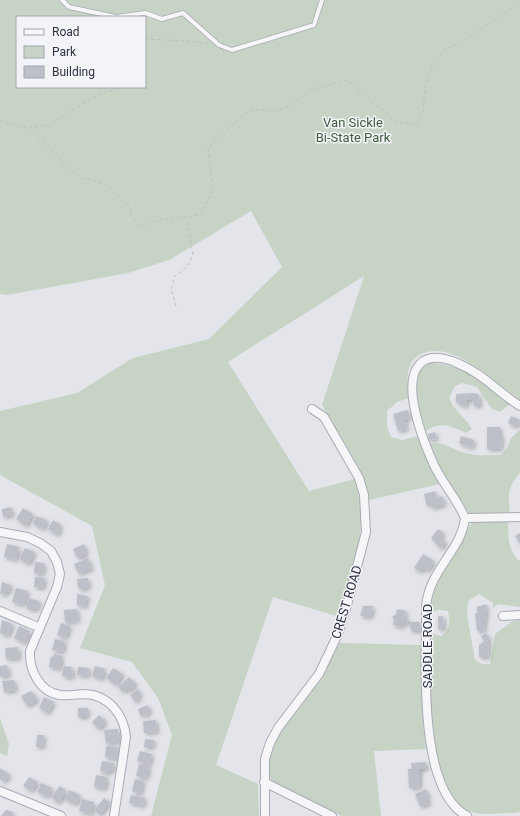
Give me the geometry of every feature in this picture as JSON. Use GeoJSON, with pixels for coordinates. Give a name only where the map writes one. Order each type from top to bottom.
{"type":"FeatureCollection","features":[{"type":"Feature","properties":{"kind":"street"},"geometry":{"type":"LineString","coordinates":[[520,406],[481,375],[456,362],[432,358],[423,361],[416,368],[413,377],[412,389],[418,423],[435,466],[465,518],[520,517]]}},
{"type":"Feature","properties":{"kind":"street","name":"CREST ROAD"},"geometry":{"type":"LineString","coordinates":[[265,816],[265,759],[270,744],[278,728],[319,674],[338,634],[366,532],[364,495],[359,478],[324,417],[312,409]]}},
{"type":"Feature","properties":{"kind":"street","name":"SADDLE ROAD"},"geometry":{"type":"LineString","coordinates":[[465,518],[461,536],[434,576],[427,593],[426,606],[428,726],[432,752],[442,788],[450,802],[460,812],[467,816]]}},
{"type":"Feature","properties":{"kind":"street"},"geometry":{"type":"LineString","coordinates":[[0,532],[27,537],[40,543],[51,551],[57,562],[60,574],[57,587],[38,627],[30,651],[29,661],[33,672],[40,683],[59,695],[87,694],[99,697],[118,711],[125,724],[126,737],[114,816]]}},
{"type":"Feature","properties":{"kind":"street"},"geometry":{"type":"LineString","coordinates":[[0,611],[38,627]]}},
{"type":"Feature","properties":{"kind":"street"},"geometry":{"type":"LineString","coordinates":[[503,616],[520,615]]}},
{"type":"Feature","properties":{"kind":"street"},"geometry":{"type":"LineString","coordinates":[[264,782],[332,816]]}},
{"type":"Feature","properties":{"kind":"street"},"geometry":{"type":"LineString","coordinates":[[0,791],[61,816]]}},
{"type":"Feature","properties":{"kind":"lane"},"geometry":{"type":"LineString","coordinates":[[62,0],[69,7],[111,16]]}},
{"type":"Feature","properties":{"kind":"lane"},"geometry":{"type":"LineString","coordinates":[[123,16],[145,13],[162,19],[183,13],[219,45],[232,50],[314,26],[322,0]]}},
{"type":"Feature","properties":{"kind":"path"},"geometry":{"type":"LineString","coordinates":[[27,128],[48,145],[65,166],[81,178],[104,183],[130,207],[132,217],[141,227],[160,220],[200,215],[213,191],[208,148],[244,114],[254,109],[274,111],[284,109],[314,89],[348,80],[366,98],[386,112],[395,122],[415,124],[423,112],[425,89],[432,66],[446,49],[461,43],[520,2]]}},
{"type":"Feature","properties":{"kind":"path"},"geometry":{"type":"LineString","coordinates":[[146,39],[189,41],[219,45]]}},
{"type":"Feature","properties":{"kind":"path"},"geometry":{"type":"LineString","coordinates":[[0,121],[27,128],[49,125],[83,103],[116,88]]}},
{"type":"Feature","properties":{"kind":"path"},"geometry":{"type":"LineString","coordinates":[[176,306],[171,288],[175,276],[187,267],[193,255],[187,217]]}},
{"type":"Feature","properties":{"kind":"green space","name":"Van Sickle Bi-State Park"},"geometry":{"type":"Polygon","coordinates":[[[0,0],[520,0],[520,400],[486,374],[460,357],[446,352],[433,351],[421,354],[409,367],[407,380],[409,398],[397,402],[387,411],[387,427],[391,437],[402,440],[419,436],[433,472],[440,484],[369,500],[362,473],[322,405],[364,276],[228,362],[309,491],[355,479],[361,514],[358,548],[340,617],[273,597],[216,765],[258,784],[259,816],[151,816],[172,735],[158,698],[132,662],[80,648],[105,585],[92,526],[0,475],[0,411],[77,393],[133,358],[209,339],[282,267],[251,211],[169,260],[128,273],[7,295],[0,294],[0,0]]]}},
{"type":"Feature","properties":{"kind":"green space"},"geometry":{"type":"Polygon","coordinates":[[[431,363],[443,364],[465,371],[483,382],[510,404],[500,412],[492,409],[477,387],[462,383],[455,386],[449,398],[451,403],[472,429],[466,433],[441,425],[426,431],[416,393],[416,378],[419,370],[431,363]]]}},
{"type":"Feature","properties":{"kind":"green space"},"geometry":{"type":"Polygon","coordinates":[[[520,430],[520,473],[509,492],[510,514],[469,513],[440,467],[430,444],[436,443],[446,445],[463,453],[473,455],[501,455],[507,448],[511,438],[520,430]]]}},
{"type":"Feature","properties":{"kind":"green space"},"geometry":{"type":"Polygon","coordinates":[[[473,522],[508,522],[511,549],[516,558],[520,561],[520,607],[498,604],[493,608],[493,603],[479,594],[468,601],[467,615],[475,660],[482,664],[490,664],[495,634],[513,621],[520,620],[520,812],[514,813],[474,813],[455,800],[445,782],[438,758],[434,731],[430,633],[441,636],[447,631],[449,622],[448,611],[439,610],[429,613],[437,581],[464,539],[467,529],[473,522]]]}},
{"type":"Feature","properties":{"kind":"green space"},"geometry":{"type":"Polygon","coordinates":[[[339,643],[422,645],[423,723],[426,749],[374,751],[381,816],[342,816],[277,785],[268,777],[269,762],[277,738],[283,727],[319,681],[339,643]]]}},
{"type":"Feature","properties":{"kind":"green space"},"geometry":{"type":"Polygon","coordinates":[[[0,718],[9,744],[7,756],[0,753],[0,718]]]}},
{"type":"Feature","properties":{"kind":"building"},"geometry":{"type":"Polygon","coordinates":[[[474,393],[479,395],[480,406],[474,406],[472,400],[467,400],[466,407],[456,402],[456,394],[474,393]]]}},
{"type":"Feature","properties":{"kind":"building"},"geometry":{"type":"Polygon","coordinates":[[[408,410],[410,418],[404,420],[407,429],[398,431],[393,414],[408,410]]]}},
{"type":"Feature","properties":{"kind":"building"},"geometry":{"type":"Polygon","coordinates":[[[511,416],[520,420],[516,427],[508,423],[511,416]]]}},
{"type":"Feature","properties":{"kind":"building"},"geometry":{"type":"Polygon","coordinates":[[[487,427],[500,427],[500,436],[502,436],[501,449],[487,449],[487,427]]]}},
{"type":"Feature","properties":{"kind":"building"},"geometry":{"type":"Polygon","coordinates":[[[435,432],[437,439],[429,440],[428,434],[435,432]]]}},
{"type":"Feature","properties":{"kind":"building"},"geometry":{"type":"Polygon","coordinates":[[[461,436],[474,440],[472,448],[459,443],[461,436]]]}},
{"type":"Feature","properties":{"kind":"building"},"geometry":{"type":"Polygon","coordinates":[[[435,491],[437,498],[442,496],[445,504],[432,508],[431,505],[427,506],[424,494],[435,491]]]}},
{"type":"Feature","properties":{"kind":"building"},"geometry":{"type":"Polygon","coordinates":[[[11,507],[13,515],[3,517],[2,509],[11,507]]]}},
{"type":"Feature","properties":{"kind":"building"},"geometry":{"type":"Polygon","coordinates":[[[23,508],[33,514],[26,526],[16,519],[23,508]]]}},
{"type":"Feature","properties":{"kind":"building"},"geometry":{"type":"Polygon","coordinates":[[[36,516],[47,520],[44,529],[33,524],[36,516]]]}},
{"type":"Feature","properties":{"kind":"building"},"geometry":{"type":"Polygon","coordinates":[[[53,520],[61,525],[57,535],[48,529],[53,520]]]}},
{"type":"Feature","properties":{"kind":"building"},"geometry":{"type":"Polygon","coordinates":[[[438,529],[444,533],[440,538],[446,542],[441,549],[431,538],[438,529]]]}},
{"type":"Feature","properties":{"kind":"building"},"geometry":{"type":"Polygon","coordinates":[[[520,533],[520,544],[515,536],[520,533]]]}},
{"type":"Feature","properties":{"kind":"building"},"geometry":{"type":"Polygon","coordinates":[[[7,544],[19,547],[16,560],[4,557],[7,544]]]}},
{"type":"Feature","properties":{"kind":"building"},"geometry":{"type":"Polygon","coordinates":[[[84,544],[87,553],[84,554],[85,557],[77,557],[73,549],[84,544]]]}},
{"type":"Feature","properties":{"kind":"building"},"geometry":{"type":"Polygon","coordinates":[[[25,548],[35,552],[29,564],[19,559],[25,548]]]}},
{"type":"Feature","properties":{"kind":"building"},"geometry":{"type":"Polygon","coordinates":[[[423,554],[434,561],[428,571],[423,568],[420,572],[414,568],[423,554]]]}},
{"type":"Feature","properties":{"kind":"building"},"geometry":{"type":"Polygon","coordinates":[[[88,558],[92,568],[79,574],[74,564],[88,558]]]}},
{"type":"Feature","properties":{"kind":"building"},"geometry":{"type":"Polygon","coordinates":[[[35,562],[44,563],[43,574],[34,573],[35,562]]]}},
{"type":"Feature","properties":{"kind":"building"},"geometry":{"type":"Polygon","coordinates":[[[35,577],[45,578],[43,588],[34,587],[35,577]]]}},
{"type":"Feature","properties":{"kind":"building"},"geometry":{"type":"Polygon","coordinates":[[[88,578],[89,587],[81,590],[81,588],[78,588],[77,579],[88,578]]]}},
{"type":"Feature","properties":{"kind":"building"},"geometry":{"type":"Polygon","coordinates":[[[2,582],[11,585],[9,592],[7,591],[6,595],[0,594],[2,582]]]}},
{"type":"Feature","properties":{"kind":"building"},"geometry":{"type":"Polygon","coordinates":[[[16,588],[28,591],[24,605],[12,602],[16,588]]]}},
{"type":"Feature","properties":{"kind":"building"},"geometry":{"type":"Polygon","coordinates":[[[77,594],[88,596],[85,607],[77,605],[77,594]]]}},
{"type":"Feature","properties":{"kind":"building"},"geometry":{"type":"Polygon","coordinates":[[[28,598],[39,601],[38,609],[27,609],[28,598]]]}},
{"type":"Feature","properties":{"kind":"building"},"geometry":{"type":"Polygon","coordinates":[[[487,605],[484,631],[477,631],[475,613],[477,613],[477,606],[487,605]]]}},
{"type":"Feature","properties":{"kind":"building"},"geometry":{"type":"Polygon","coordinates":[[[363,606],[373,606],[371,617],[360,616],[363,606]]]}},
{"type":"Feature","properties":{"kind":"building"},"geometry":{"type":"Polygon","coordinates":[[[77,609],[78,621],[65,622],[64,610],[77,609]]]}},
{"type":"Feature","properties":{"kind":"building"},"geometry":{"type":"Polygon","coordinates":[[[397,609],[406,611],[405,618],[410,622],[420,622],[421,631],[411,631],[410,625],[404,621],[403,627],[393,625],[394,620],[392,617],[396,614],[397,609]]]}},
{"type":"Feature","properties":{"kind":"building"},"geometry":{"type":"Polygon","coordinates":[[[438,616],[443,616],[444,629],[438,629],[438,616]]]}},
{"type":"Feature","properties":{"kind":"building"},"geometry":{"type":"Polygon","coordinates":[[[2,620],[13,624],[8,636],[0,633],[2,620]]]}},
{"type":"Feature","properties":{"kind":"building"},"geometry":{"type":"Polygon","coordinates":[[[61,623],[70,626],[66,638],[57,635],[61,623]]]}},
{"type":"Feature","properties":{"kind":"building"},"geometry":{"type":"Polygon","coordinates":[[[19,626],[30,631],[24,643],[14,638],[19,626]]]}},
{"type":"Feature","properties":{"kind":"building"},"geometry":{"type":"Polygon","coordinates":[[[486,633],[490,639],[486,641],[489,642],[488,657],[479,657],[479,645],[484,641],[481,636],[486,633]]]}},
{"type":"Feature","properties":{"kind":"building"},"geometry":{"type":"Polygon","coordinates":[[[55,639],[65,641],[63,652],[52,650],[55,639]]]}},
{"type":"Feature","properties":{"kind":"building"},"geometry":{"type":"Polygon","coordinates":[[[18,647],[19,658],[6,659],[5,648],[18,647]]]}},
{"type":"Feature","properties":{"kind":"building"},"geometry":{"type":"Polygon","coordinates":[[[54,654],[62,656],[60,669],[49,667],[51,656],[53,657],[54,654]]]}},
{"type":"Feature","properties":{"kind":"building"},"geometry":{"type":"Polygon","coordinates":[[[7,665],[9,675],[0,677],[0,666],[7,665]]]}},
{"type":"Feature","properties":{"kind":"building"},"geometry":{"type":"Polygon","coordinates":[[[64,666],[72,667],[72,678],[62,676],[64,666]]]}},
{"type":"Feature","properties":{"kind":"building"},"geometry":{"type":"Polygon","coordinates":[[[95,666],[105,669],[102,679],[92,676],[95,666]]]}},
{"type":"Feature","properties":{"kind":"building"},"geometry":{"type":"Polygon","coordinates":[[[78,667],[89,668],[88,676],[77,675],[78,667]]]}},
{"type":"Feature","properties":{"kind":"building"},"geometry":{"type":"Polygon","coordinates":[[[113,668],[123,674],[116,685],[106,678],[113,668]]]}},
{"type":"Feature","properties":{"kind":"building"},"geometry":{"type":"Polygon","coordinates":[[[129,677],[136,684],[129,691],[127,689],[123,692],[118,687],[129,677]]]}},
{"type":"Feature","properties":{"kind":"building"},"geometry":{"type":"Polygon","coordinates":[[[14,680],[16,690],[4,692],[2,681],[14,680]]]}},
{"type":"Feature","properties":{"kind":"building"},"geometry":{"type":"Polygon","coordinates":[[[138,689],[141,694],[138,696],[140,699],[135,702],[130,695],[138,689]]]}},
{"type":"Feature","properties":{"kind":"building"},"geometry":{"type":"Polygon","coordinates":[[[31,691],[38,700],[27,706],[21,696],[31,691]]]}},
{"type":"Feature","properties":{"kind":"building"},"geometry":{"type":"Polygon","coordinates":[[[44,697],[54,702],[48,713],[39,708],[44,697]]]}},
{"type":"Feature","properties":{"kind":"building"},"geometry":{"type":"Polygon","coordinates":[[[148,705],[150,712],[145,716],[144,714],[142,715],[141,717],[138,709],[148,705]]]}},
{"type":"Feature","properties":{"kind":"building"},"geometry":{"type":"Polygon","coordinates":[[[78,708],[88,708],[87,717],[78,717],[78,708]]]}},
{"type":"Feature","properties":{"kind":"building"},"geometry":{"type":"Polygon","coordinates":[[[99,715],[106,722],[99,729],[92,722],[99,715]]]}},
{"type":"Feature","properties":{"kind":"building"},"geometry":{"type":"Polygon","coordinates":[[[156,720],[157,732],[144,733],[143,721],[156,720]]]}},
{"type":"Feature","properties":{"kind":"building"},"geometry":{"type":"Polygon","coordinates":[[[118,729],[119,742],[106,743],[104,730],[118,729]]]}},
{"type":"Feature","properties":{"kind":"building"},"geometry":{"type":"Polygon","coordinates":[[[37,735],[44,735],[43,747],[36,747],[37,735]]]}},
{"type":"Feature","properties":{"kind":"building"},"geometry":{"type":"Polygon","coordinates":[[[145,739],[154,740],[153,747],[144,747],[145,739]]]}},
{"type":"Feature","properties":{"kind":"building"},"geometry":{"type":"Polygon","coordinates":[[[106,746],[118,747],[117,759],[105,757],[106,746]]]}},
{"type":"Feature","properties":{"kind":"building"},"geometry":{"type":"Polygon","coordinates":[[[140,751],[152,754],[150,764],[137,761],[140,751]]]}},
{"type":"Feature","properties":{"kind":"building"},"geometry":{"type":"Polygon","coordinates":[[[102,761],[114,763],[112,771],[109,773],[100,771],[102,761]]]}},
{"type":"Feature","properties":{"kind":"building"},"geometry":{"type":"Polygon","coordinates":[[[426,762],[427,769],[420,769],[420,787],[409,788],[408,769],[412,769],[411,763],[426,762]]]}},
{"type":"Feature","properties":{"kind":"building"},"geometry":{"type":"Polygon","coordinates":[[[139,764],[149,766],[147,778],[136,776],[139,764]]]}},
{"type":"Feature","properties":{"kind":"building"},"geometry":{"type":"Polygon","coordinates":[[[0,768],[10,775],[4,782],[0,779],[0,768]]]}},
{"type":"Feature","properties":{"kind":"building"},"geometry":{"type":"Polygon","coordinates":[[[96,775],[107,777],[105,789],[94,787],[96,775]]]}},
{"type":"Feature","properties":{"kind":"building"},"geometry":{"type":"Polygon","coordinates":[[[29,777],[38,782],[32,791],[23,786],[29,777]]]}},
{"type":"Feature","properties":{"kind":"building"},"geometry":{"type":"Polygon","coordinates":[[[135,779],[144,781],[140,794],[132,791],[135,779]]]}},
{"type":"Feature","properties":{"kind":"building"},"geometry":{"type":"Polygon","coordinates":[[[41,783],[52,788],[48,797],[37,792],[41,783]]]}},
{"type":"Feature","properties":{"kind":"building"},"geometry":{"type":"Polygon","coordinates":[[[60,786],[67,792],[58,803],[51,797],[60,786]]]}},
{"type":"Feature","properties":{"kind":"building"},"geometry":{"type":"Polygon","coordinates":[[[426,789],[429,796],[426,798],[429,800],[429,803],[420,807],[415,794],[426,789]]]}},
{"type":"Feature","properties":{"kind":"building"},"geometry":{"type":"Polygon","coordinates":[[[69,790],[80,795],[76,804],[65,800],[69,790]]]}},
{"type":"Feature","properties":{"kind":"building"},"geometry":{"type":"Polygon","coordinates":[[[131,795],[145,798],[143,806],[129,803],[131,795]]]}},
{"type":"Feature","properties":{"kind":"building"},"geometry":{"type":"Polygon","coordinates":[[[104,798],[110,802],[100,815],[94,810],[104,798]]]}},
{"type":"Feature","properties":{"kind":"building"},"geometry":{"type":"Polygon","coordinates":[[[82,799],[94,802],[91,814],[79,811],[82,799]]]}},
{"type":"Feature","properties":{"kind":"building"},"geometry":{"type":"Polygon","coordinates":[[[6,810],[13,812],[12,814],[14,816],[1,816],[6,810]]]}}]}
